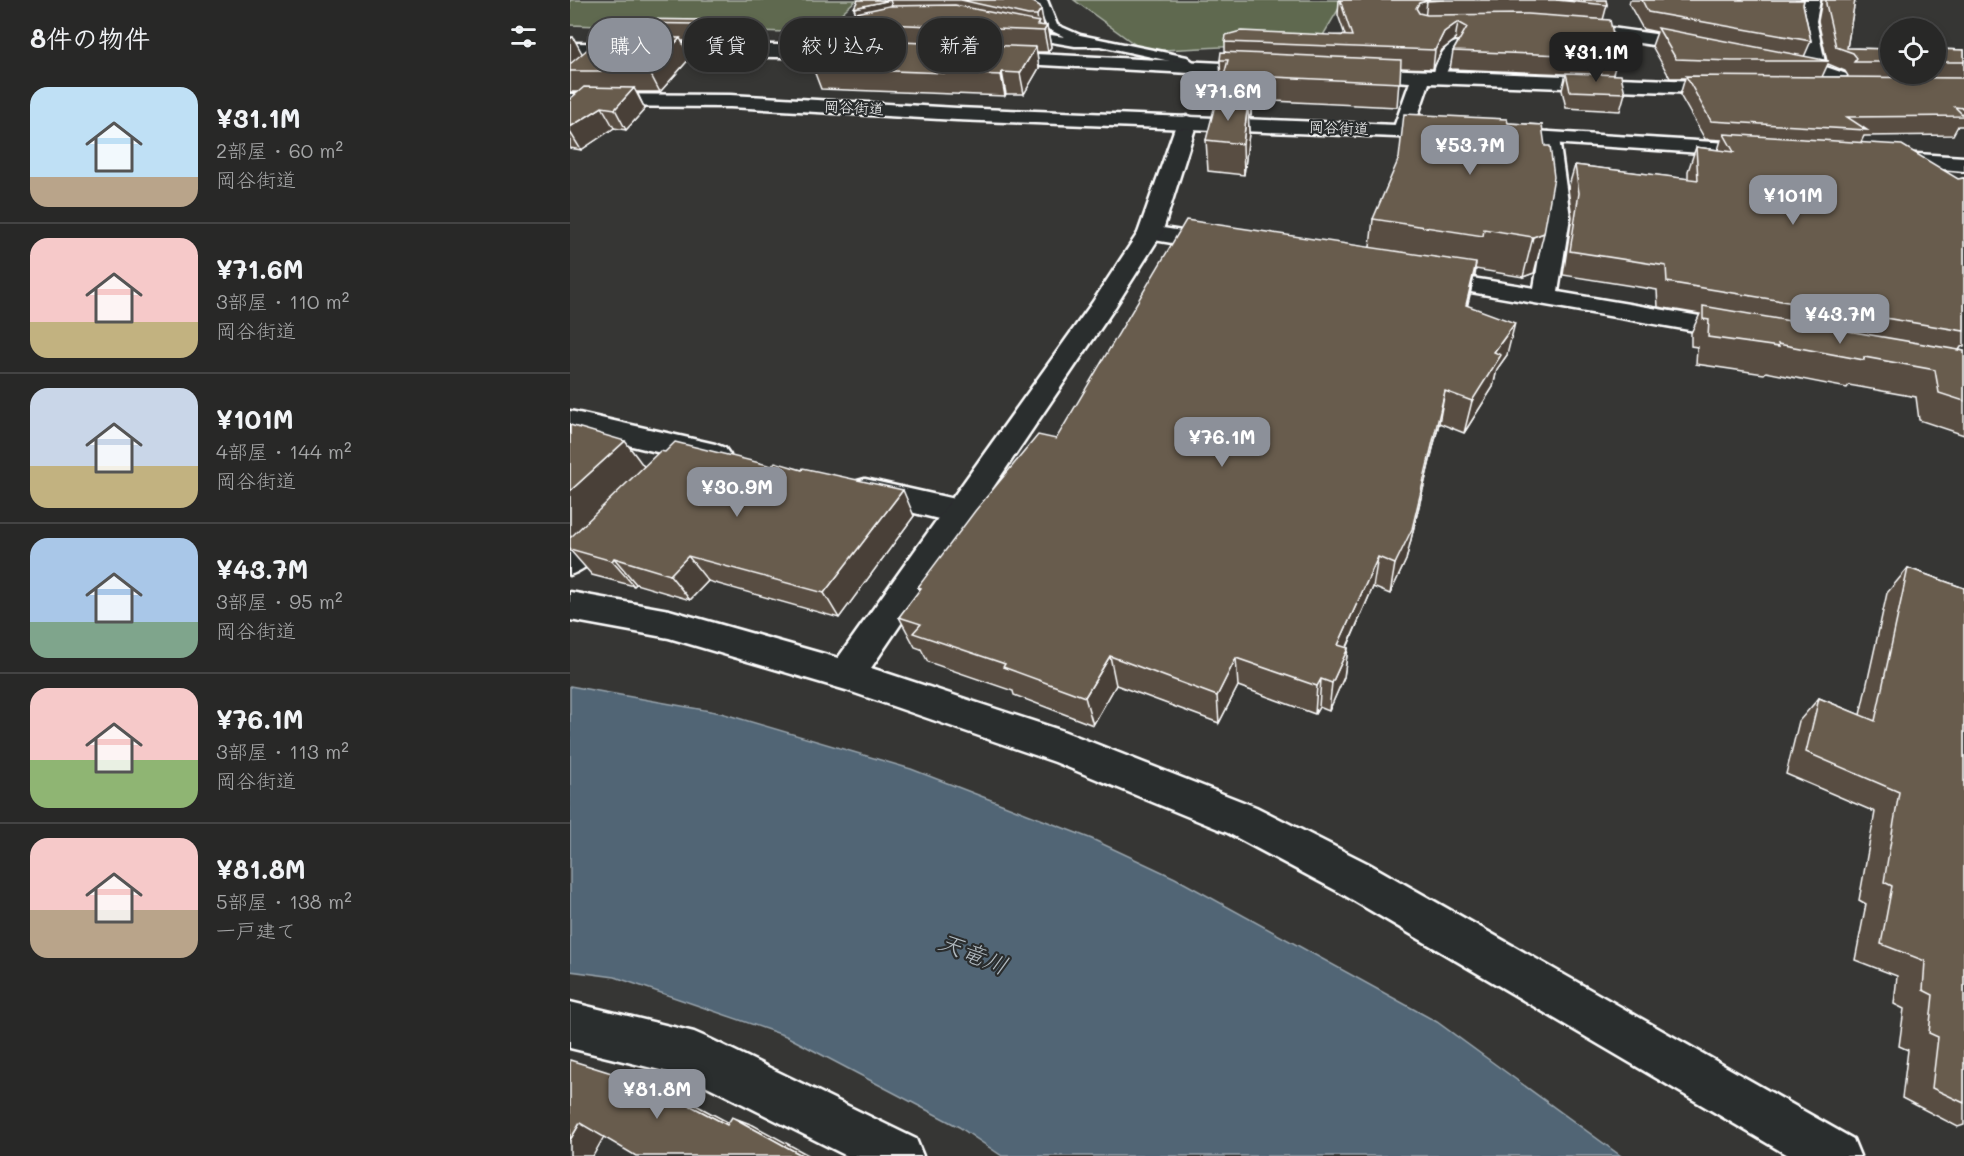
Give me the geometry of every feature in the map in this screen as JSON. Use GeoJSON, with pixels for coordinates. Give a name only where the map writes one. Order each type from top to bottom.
{"type":"FeatureCollection","features":[{"type":"Feature","properties":{"kind":"street"},"geometry":{"type":"LineString","coordinates":[[1811,0],[1807,21],[1816,79]]}},
{"type":"Feature","properties":{"kind":"street"},"geometry":{"type":"LineString","coordinates":[[1549,27],[1583,28],[1721,51]]}},
{"type":"Feature","properties":{"kind":"street"},"geometry":{"type":"LineString","coordinates":[[570,39],[588,43]]}},
{"type":"Feature","properties":{"kind":"street"},"geometry":{"type":"LineString","coordinates":[[570,49],[588,49]]}},
{"type":"Feature","properties":{"kind":"street"},"geometry":{"type":"LineString","coordinates":[[672,51],[780,50]]}},
{"type":"Feature","properties":{"kind":"street"},"geometry":{"type":"LineString","coordinates":[[1002,58],[1279,71]]}},
{"type":"Feature","properties":{"kind":"street"},"geometry":{"type":"LineString","coordinates":[[1797,66],[1816,79],[1872,89],[1895,89]]}},
{"type":"Feature","properties":{"kind":"street"},"geometry":{"type":"LineString","coordinates":[[1339,73],[1592,85],[1747,88]]}},
{"type":"Feature","properties":{"kind":"street"},"geometry":{"type":"LineString","coordinates":[[1403,130],[1430,77]]}},
{"type":"Feature","properties":{"kind":"street"},"geometry":{"type":"LineString","coordinates":[[570,118],[580,100]]}},
{"type":"Feature","properties":{"kind":"street","name":"岡谷街道"},"geometry":{"type":"LineString","coordinates":[[580,100],[730,101],[957,114],[1403,130],[1787,152]]}},
{"type":"Feature","properties":{"kind":"street"},"geometry":{"type":"LineString","coordinates":[[846,675],[1102,307],[1150,233],[1187,122]]}},
{"type":"Feature","properties":{"kind":"street"},"geometry":{"type":"LineString","coordinates":[[1545,297],[1558,217],[1548,138]]}},
{"type":"Feature","properties":{"kind":"street"},"geometry":{"type":"LineString","coordinates":[[1871,157],[1912,167],[1964,164]]}},
{"type":"Feature","properties":{"kind":"street"},"geometry":{"type":"LineString","coordinates":[[1150,233],[1243,248]]}},
{"type":"Feature","properties":{"kind":"street"},"geometry":{"type":"LineString","coordinates":[[1406,274],[1766,336]]}},
{"type":"Feature","properties":{"kind":"street"},"geometry":{"type":"LineString","coordinates":[[570,421],[744,462]]}},
{"type":"Feature","properties":{"kind":"street"},"geometry":{"type":"LineString","coordinates":[[662,473],[687,448]]}},
{"type":"Feature","properties":{"kind":"street"},"geometry":{"type":"LineString","coordinates":[[834,483],[959,513]]}},
{"type":"Feature","properties":{"kind":"street"},"geometry":{"type":"LineString","coordinates":[[570,562],[628,505]]}},
{"type":"Feature","properties":{"kind":"street"},"geometry":{"type":"LineString","coordinates":[[570,606],[669,624],[846,675],[1063,748],[1242,820],[1354,878],[1836,1156]]}},
{"type":"Feature","properties":{"kind":"street"},"geometry":{"type":"LineString","coordinates":[[570,1025],[694,1055],[899,1156]]}},
{"type":"Feature","properties":{"kind":"lane"},"geometry":{"type":"LineString","coordinates":[[1041,0],[1052,27],[1077,38],[1183,60],[1195,68]]}},
{"type":"Feature","properties":{"kind":"lane"},"geometry":{"type":"LineString","coordinates":[[1008,31],[1031,37],[1102,43]]}},
{"type":"Feature","properties":{"kind":"lane"},"geometry":{"type":"LineString","coordinates":[[1430,77],[1456,46]]}},
{"type":"Feature","properties":{"kind":"green space"},"geometry":{"type":"Polygon","coordinates":[[[570,0],[856,0],[836,18],[780,18],[780,32],[768,31],[768,18],[684,18],[684,29],[672,28],[672,18],[588,18],[588,26],[570,25],[570,0]]]}},
{"type":"Feature","properties":{"kind":"green space"},"geometry":{"type":"Polygon","coordinates":[[[1074,0],[1344,0],[1319,42],[1144,51],[1074,0]]]}},
{"type":"Feature","properties":{"kind":"water","name":"天竜川"},"geometry":{"type":"Polygon","coordinates":[[[570,686],[721,713],[911,769],[1092,839],[1175,878],[1437,1022],[1621,1156],[1002,1156],[959,1127],[786,1036],[615,977],[570,971],[570,686]]]}},
{"type":"Feature","properties":{"kind":"building"},"geometry":{"type":"Polygon","coordinates":[[[858,0],[891,0],[854,8],[858,0]]]}},
{"type":"Feature","properties":{"kind":"building"},"geometry":{"type":"Polygon","coordinates":[[[961,0],[1030,0],[1041,9],[1037,15],[1028,15],[961,0]]]}},
{"type":"Feature","properties":{"kind":"building"},"geometry":{"type":"Polygon","coordinates":[[[1340,0],[1445,0],[1419,3],[1416,8],[1419,13],[1427,15],[1528,14],[1610,20],[1618,57],[1453,51],[1467,27],[1458,22],[1444,32],[1435,50],[1225,42],[1226,35],[1241,31],[1352,36],[1340,0]]]}},
{"type":"Feature","properties":{"kind":"building"},"geometry":{"type":"Polygon","coordinates":[[[1556,0],[1606,0],[1607,5],[1556,0]]]}},
{"type":"Feature","properties":{"kind":"building"},"geometry":{"type":"Polygon","coordinates":[[[1642,0],[1804,0],[1811,41],[1648,12],[1642,0]]]}},
{"type":"Feature","properties":{"kind":"building"},"geometry":{"type":"Polygon","coordinates":[[[1826,0],[1855,0],[1847,48],[1880,49],[1880,62],[1854,62],[1857,58],[1853,53],[1836,47],[1826,0]]]}},
{"type":"Feature","properties":{"kind":"building"},"geometry":{"type":"Polygon","coordinates":[[[955,5],[1039,22],[1037,25],[1047,26],[1044,31],[1002,29],[1002,18],[918,18],[918,25],[906,25],[906,18],[845,18],[847,15],[889,6],[955,5]]]}},
{"type":"Feature","properties":{"kind":"building"},"geometry":{"type":"Polygon","coordinates":[[[672,20],[684,20],[684,24],[672,24],[672,20]]]}},
{"type":"Feature","properties":{"kind":"building"},"geometry":{"type":"Polygon","coordinates":[[[1658,28],[1829,61],[1676,59],[1658,28]]]}},
{"type":"Feature","properties":{"kind":"building"},"geometry":{"type":"Polygon","coordinates":[[[672,38],[680,38],[672,47],[672,38]]]}},
{"type":"Feature","properties":{"kind":"building"},"geometry":{"type":"Polygon","coordinates":[[[906,42],[918,43],[918,72],[906,71],[906,42]]]}},
{"type":"Feature","properties":{"kind":"building"},"geometry":{"type":"Polygon","coordinates":[[[1002,46],[1036,47],[1020,73],[1002,72],[1002,46]]]}},
{"type":"Feature","properties":{"kind":"building"},"geometry":{"type":"Polygon","coordinates":[[[588,49],[588,71],[570,71],[570,64],[588,49]]]}},
{"type":"Feature","properties":{"kind":"building"},"geometry":{"type":"Polygon","coordinates":[[[1946,49],[1964,50],[1964,62],[1946,62],[1946,49]]]}},
{"type":"Feature","properties":{"kind":"building"},"geometry":{"type":"Polygon","coordinates":[[[1221,52],[1401,60],[1400,83],[1252,76],[1250,92],[1220,91],[1228,60],[1220,60],[1221,52]]]}},
{"type":"Feature","properties":{"kind":"building"},"geometry":{"type":"Polygon","coordinates":[[[920,72],[1002,72],[1001,75],[920,72]]]}},
{"type":"Feature","properties":{"kind":"building"},"geometry":{"type":"Polygon","coordinates":[[[1566,73],[1621,75],[1625,93],[1570,91],[1566,73]]]}},
{"type":"Feature","properties":{"kind":"building"},"geometry":{"type":"Polygon","coordinates":[[[1686,76],[1880,77],[1880,84],[1946,84],[1946,78],[1964,78],[1964,108],[1955,107],[1964,116],[1847,117],[1867,130],[1711,121],[1686,76]]]}},
{"type":"Feature","properties":{"kind":"building"},"geometry":{"type":"Polygon","coordinates":[[[584,87],[634,88],[615,109],[602,107],[570,127],[570,99],[584,87]]]}},
{"type":"Feature","properties":{"kind":"building"},"geometry":{"type":"Polygon","coordinates":[[[1216,101],[1248,102],[1243,144],[1206,140],[1216,101]]]}},
{"type":"Feature","properties":{"kind":"building"},"geometry":{"type":"Polygon","coordinates":[[[1404,114],[1507,119],[1508,123],[1542,125],[1545,146],[1550,146],[1554,177],[1544,233],[1533,237],[1484,229],[1483,236],[1373,219],[1399,158],[1404,114]]]}},
{"type":"Feature","properties":{"kind":"building"},"geometry":{"type":"Polygon","coordinates":[[[1724,134],[1902,145],[1958,179],[1964,178],[1964,331],[1667,282],[1666,266],[1570,251],[1579,193],[1575,165],[1698,180],[1696,147],[1734,152],[1724,134]]]}},
{"type":"Feature","properties":{"kind":"building"},"geometry":{"type":"Polygon","coordinates":[[[1186,220],[1476,263],[1466,305],[1515,323],[1494,352],[1501,355],[1472,401],[1445,391],[1412,529],[1395,564],[1378,557],[1338,645],[1348,648],[1332,683],[1321,679],[1317,686],[1236,658],[1217,696],[1110,656],[1085,697],[1003,667],[1005,664],[913,633],[921,624],[899,617],[921,588],[918,587],[975,511],[1038,435],[1056,439],[1186,220]]]}},
{"type":"Feature","properties":{"kind":"building"},"geometry":{"type":"Polygon","coordinates":[[[1703,306],[1964,351],[1964,401],[1939,393],[1935,370],[1778,344],[1779,347],[1708,337],[1709,320],[1703,319],[1703,306]]]}},
{"type":"Feature","properties":{"kind":"building"},"geometry":{"type":"Polygon","coordinates":[[[570,425],[625,441],[570,491],[570,425]]]}},
{"type":"Feature","properties":{"kind":"building"},"geometry":{"type":"Polygon","coordinates":[[[675,442],[772,466],[775,462],[802,470],[803,468],[903,490],[824,593],[688,556],[670,575],[614,558],[612,561],[570,549],[570,538],[660,451],[665,452],[675,442]]]}},
{"type":"Feature","properties":{"kind":"building"},"geometry":{"type":"Polygon","coordinates":[[[1908,568],[1964,588],[1964,1103],[1932,1088],[1938,1037],[1929,1033],[1933,995],[1923,990],[1925,961],[1881,944],[1892,886],[1884,882],[1899,792],[1806,752],[1819,698],[1875,721],[1908,568]]]}},
{"type":"Feature","properties":{"kind":"building"},"geometry":{"type":"Polygon","coordinates":[[[570,1060],[653,1086],[727,1125],[732,1117],[803,1156],[636,1156],[580,1123],[570,1140],[570,1060]]]}}]}
